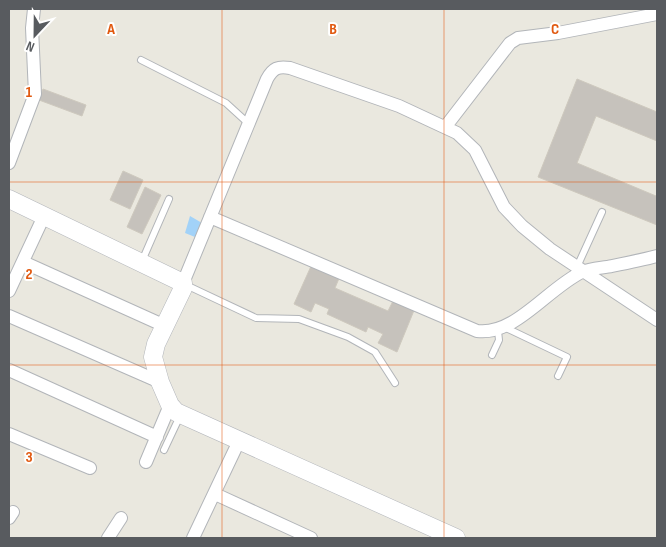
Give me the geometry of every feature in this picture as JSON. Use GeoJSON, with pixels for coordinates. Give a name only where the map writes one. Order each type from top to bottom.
{"type":"FeatureCollection","features":[{"type":"Feature","properties":{"kind":"street"},"geometry":{"type":"LineString","coordinates":[[9,163],[36,94],[32,28],[34,9]]}},
{"type":"Feature","properties":{"kind":"street"},"geometry":{"type":"LineString","coordinates":[[446,126],[505,50],[518,38],[568,32],[657,14]]}},
{"type":"Feature","properties":{"kind":"street"},"geometry":{"type":"LineString","coordinates":[[456,538],[239,441],[175,410],[160,382],[153,357],[164,326],[183,288],[182,284],[272,71],[280,66],[290,68],[399,106],[446,126],[467,141],[475,150],[504,206],[550,249],[657,320]]}},
{"type":"Feature","properties":{"kind":"street"},"geometry":{"type":"LineString","coordinates":[[9,200],[142,262],[182,284]]}},
{"type":"Feature","properties":{"kind":"street"},"geometry":{"type":"LineString","coordinates":[[9,291],[44,216]]}},
{"type":"Feature","properties":{"kind":"street"},"geometry":{"type":"LineString","coordinates":[[210,217],[477,331],[501,329],[580,269],[657,256]]}},
{"type":"Feature","properties":{"kind":"street"},"geometry":{"type":"LineString","coordinates":[[23,262],[164,326]]}},
{"type":"Feature","properties":{"kind":"street"},"geometry":{"type":"LineString","coordinates":[[9,316],[160,382]]}},
{"type":"Feature","properties":{"kind":"street"},"geometry":{"type":"LineString","coordinates":[[9,370],[157,436]]}},
{"type":"Feature","properties":{"kind":"street"},"geometry":{"type":"LineString","coordinates":[[146,462],[157,436],[175,410]]}},
{"type":"Feature","properties":{"kind":"street"},"geometry":{"type":"LineString","coordinates":[[9,434],[90,468]]}},
{"type":"Feature","properties":{"kind":"street"},"geometry":{"type":"LineString","coordinates":[[193,538],[239,441]]}},
{"type":"Feature","properties":{"kind":"street"},"geometry":{"type":"LineString","coordinates":[[214,494],[311,538]]}},
{"type":"Feature","properties":{"kind":"street"},"geometry":{"type":"LineString","coordinates":[[108,538],[121,518]]}},
{"type":"Feature","properties":{"kind":"lane"},"geometry":{"type":"LineString","coordinates":[[141,60],[226,103],[249,124]]}},
{"type":"Feature","properties":{"kind":"lane"},"geometry":{"type":"LineString","coordinates":[[142,262],[169,199]]}},
{"type":"Feature","properties":{"kind":"lane"},"geometry":{"type":"LineString","coordinates":[[580,269],[602,212]]}},
{"type":"Feature","properties":{"kind":"lane"},"geometry":{"type":"LineString","coordinates":[[182,284],[256,318],[299,319],[348,337],[374,352],[395,383]]}},
{"type":"Feature","properties":{"kind":"lane"},"geometry":{"type":"LineString","coordinates":[[492,355],[499,340],[501,329],[566,358],[558,376]]}},
{"type":"Feature","properties":{"kind":"lane"},"geometry":{"type":"LineString","coordinates":[[164,450],[175,410]]}},
{"type":"Feature","properties":{"kind":"water"},"geometry":{"type":"Polygon","coordinates":[[[190,216],[202,223],[195,237],[185,233],[190,216]]]}},
{"type":"Feature","properties":{"kind":"building"},"geometry":{"type":"Polygon","coordinates":[[[577,79],[657,112],[657,141],[596,116],[577,163],[656,196],[657,194],[657,225],[538,177],[577,79]]]}},
{"type":"Feature","properties":{"kind":"building"},"geometry":{"type":"Polygon","coordinates":[[[43,89],[86,105],[82,116],[39,100],[43,89]]]}},
{"type":"Feature","properties":{"kind":"building"},"geometry":{"type":"Polygon","coordinates":[[[123,171],[143,180],[130,209],[110,200],[123,171]]]}},
{"type":"Feature","properties":{"kind":"building"},"geometry":{"type":"Polygon","coordinates":[[[145,187],[161,195],[142,234],[127,227],[145,187]]]}},
{"type":"Feature","properties":{"kind":"building"},"geometry":{"type":"Polygon","coordinates":[[[312,264],[340,276],[335,288],[388,311],[394,299],[415,308],[397,352],[378,343],[383,334],[368,327],[366,332],[327,314],[329,309],[315,303],[311,312],[294,304],[312,264]]]}}]}
